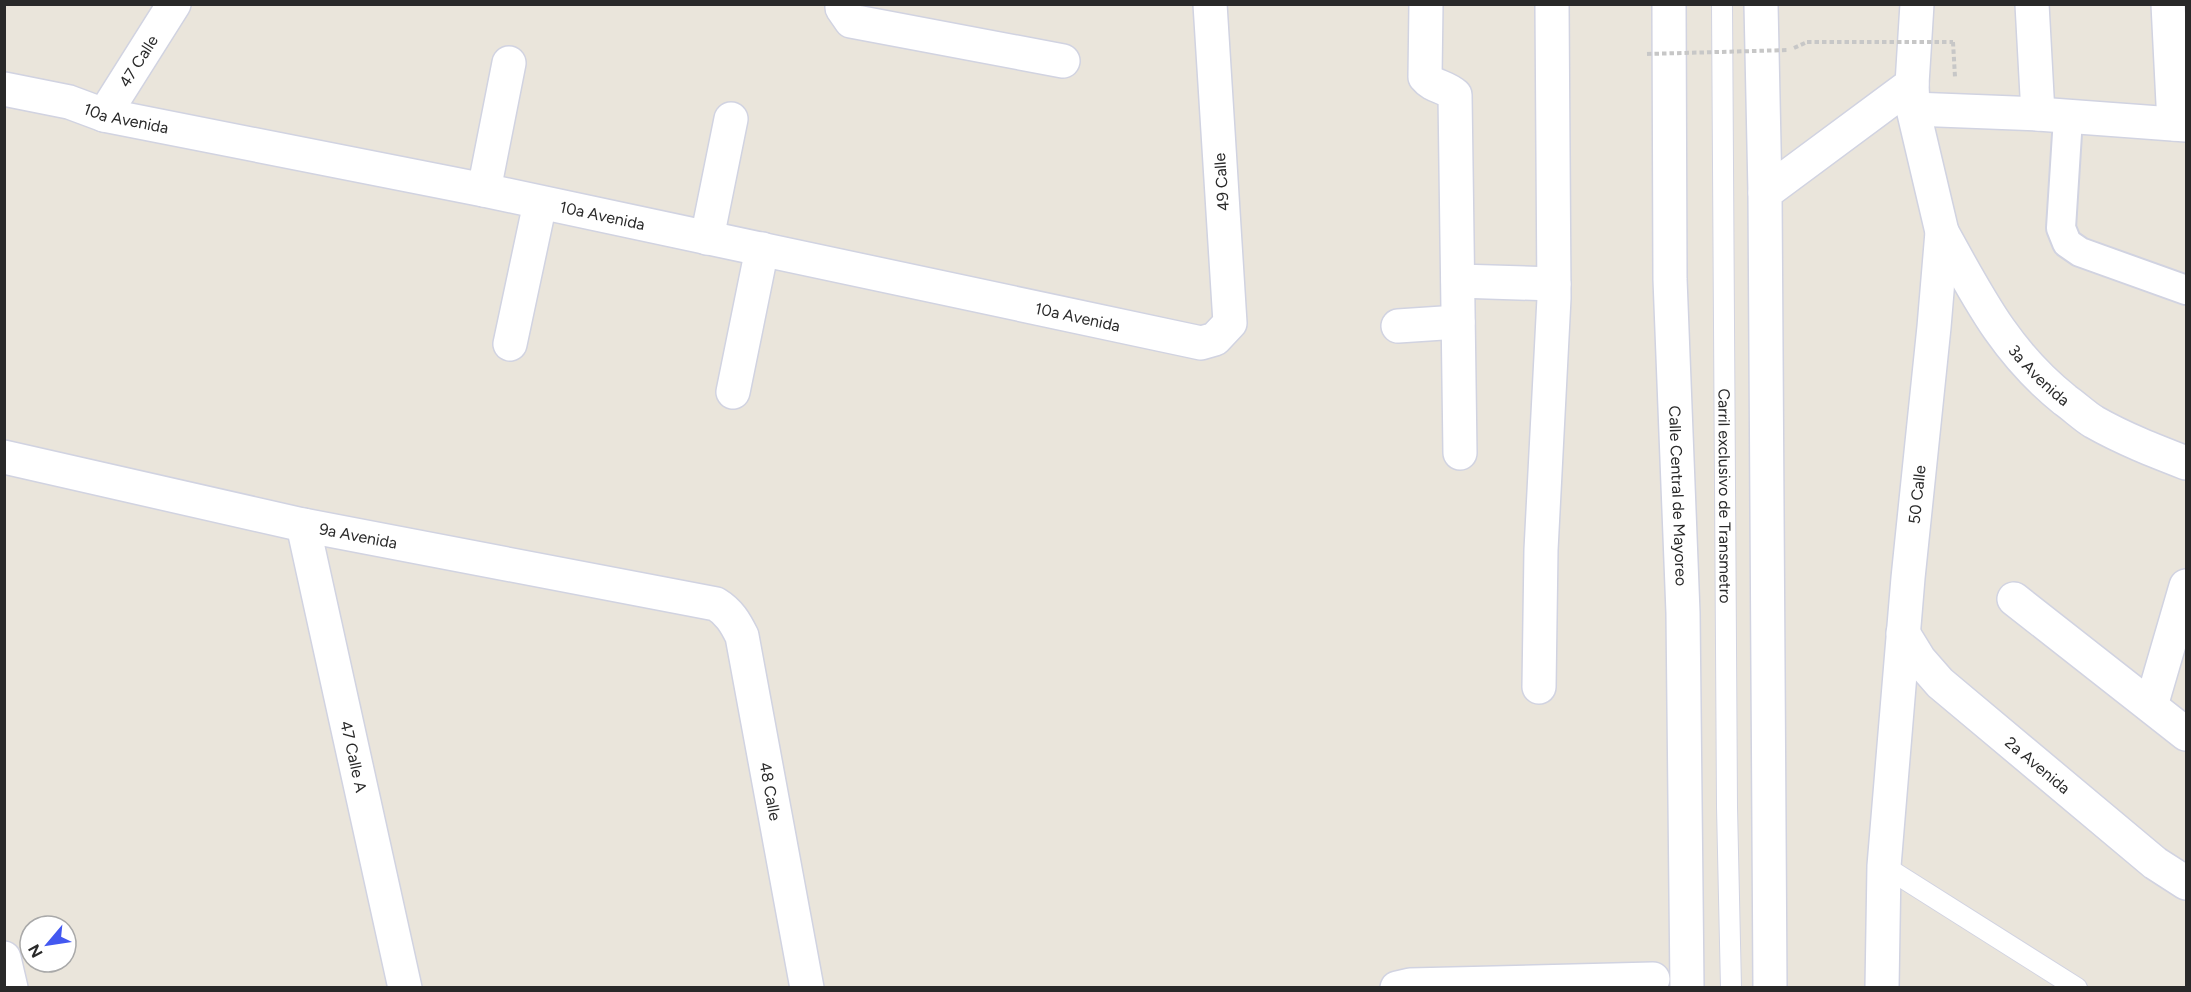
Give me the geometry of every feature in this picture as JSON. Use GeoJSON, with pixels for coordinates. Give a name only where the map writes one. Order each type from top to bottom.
{"type":"FeatureCollection","features":[{"type":"Feature","properties":{"kind":"street","name":"47 Calle"},"geometry":{"type":"LineString","coordinates":[[104,115],[174,4]]}},
{"type":"Feature","properties":{"kind":"street"},"geometry":{"type":"LineString","coordinates":[[842,4],[842,8],[851,21],[1063,61]]}},
{"type":"Feature","properties":{"kind":"street","name":"49 Calle"},"geometry":{"type":"LineString","coordinates":[[1201,343],[1215,339],[1230,323],[1210,4]]}},
{"type":"Feature","properties":{"kind":"street"},"geometry":{"type":"LineString","coordinates":[[1426,4],[1425,77],[1430,82],[1447,88],[1455,95],[1460,453]]}},
{"type":"Feature","properties":{"kind":"street"},"geometry":{"type":"LineString","coordinates":[[1539,687],[1541,550],[1554,284],[1552,4]]}},
{"type":"Feature","properties":{"kind":"street","name":"Calle Central de Mayoreo"},"geometry":{"type":"LineString","coordinates":[[1669,4],[1670,279],[1683,613],[1688,987]]}},
{"type":"Feature","properties":{"kind":"street"},"geometry":{"type":"LineString","coordinates":[[1761,4],[1765,193],[1770,987]]}},
{"type":"Feature","properties":{"kind":"street","name":"50 Calle"},"geometry":{"type":"LineString","coordinates":[[1882,987],[1884,866],[1903,633],[1942,231],[1913,96],[1917,4]]}},
{"type":"Feature","properties":{"kind":"street"},"geometry":{"type":"LineString","coordinates":[[2031,4],[2053,116],[2061,228],[2067,243],[2079,252],[2187,290]]}},
{"type":"Feature","properties":{"kind":"street"},"geometry":{"type":"LineString","coordinates":[[1765,193],[1913,96],[2053,116],[2180,111],[2168,4]]}},
{"type":"Feature","properties":{"kind":"street"},"geometry":{"type":"LineString","coordinates":[[484,190],[509,63]]}},
{"type":"Feature","properties":{"kind":"street","name":"10a Avenida"},"geometry":{"type":"LineString","coordinates":[[4,89],[69,102],[104,115],[484,190],[1201,343]]}},
{"type":"Feature","properties":{"kind":"street"},"geometry":{"type":"LineString","coordinates":[[707,238],[731,119]]}},
{"type":"Feature","properties":{"kind":"street"},"geometry":{"type":"LineString","coordinates":[[510,344],[540,203]]}},
{"type":"Feature","properties":{"kind":"street","name":"3a Avenida"},"geometry":{"type":"LineString","coordinates":[[1942,231],[1986,313],[2011,348],[2041,381],[2092,421],[2126,439],[2187,463]]}},
{"type":"Feature","properties":{"kind":"street"},"geometry":{"type":"LineString","coordinates":[[733,392],[762,249]]}},
{"type":"Feature","properties":{"kind":"street"},"geometry":{"type":"LineString","coordinates":[[1458,281],[1554,284]]}},
{"type":"Feature","properties":{"kind":"street"},"geometry":{"type":"LineString","coordinates":[[1398,326],[1458,322]]}},
{"type":"Feature","properties":{"kind":"street","name":"9a Avenida"},"geometry":{"type":"LineString","coordinates":[[4,457],[303,525],[716,604]]}},
{"type":"Feature","properties":{"kind":"street","name":"47 Calle A"},"geometry":{"type":"LineString","coordinates":[[303,525],[405,987]]}},
{"type":"Feature","properties":{"kind":"street"},"geometry":{"type":"LineString","coordinates":[[2151,706],[2187,586]]}},
{"type":"Feature","properties":{"kind":"street"},"geometry":{"type":"LineString","coordinates":[[2014,599],[2187,735]]}},
{"type":"Feature","properties":{"kind":"street","name":"48 Calle"},"geometry":{"type":"LineString","coordinates":[[716,604],[725,610],[735,622],[742,636],[807,987]]}},
{"type":"Feature","properties":{"kind":"street","name":"2a Avenida"},"geometry":{"type":"LineString","coordinates":[[1903,633],[1919,659],[1940,683],[2155,863],[2187,883]]}},
{"type":"Feature","properties":{"kind":"street"},"geometry":{"type":"LineString","coordinates":[[4,958],[11,987]]}},
{"type":"Feature","properties":{"kind":"street"},"geometry":{"type":"LineString","coordinates":[[1397,987],[1653,979]]}},
{"type":"Feature","properties":{"kind":"lane","name":"Carril exclusivo de Transmetro"},"geometry":{"type":"LineString","coordinates":[[1722,4],[1727,795],[1731,987]]}},
{"type":"Feature","properties":{"kind":"lane"},"geometry":{"type":"LineString","coordinates":[[1884,866],[2077,987]]}},
{"type":"Feature","properties":{"kind":"path"},"geometry":{"type":"LineString","coordinates":[[1807,42],[1953,42],[1955,87]]}},
{"type":"Feature","properties":{"kind":"path"},"geometry":{"type":"LineString","coordinates":[[1647,54],[1789,50]]}}]}
